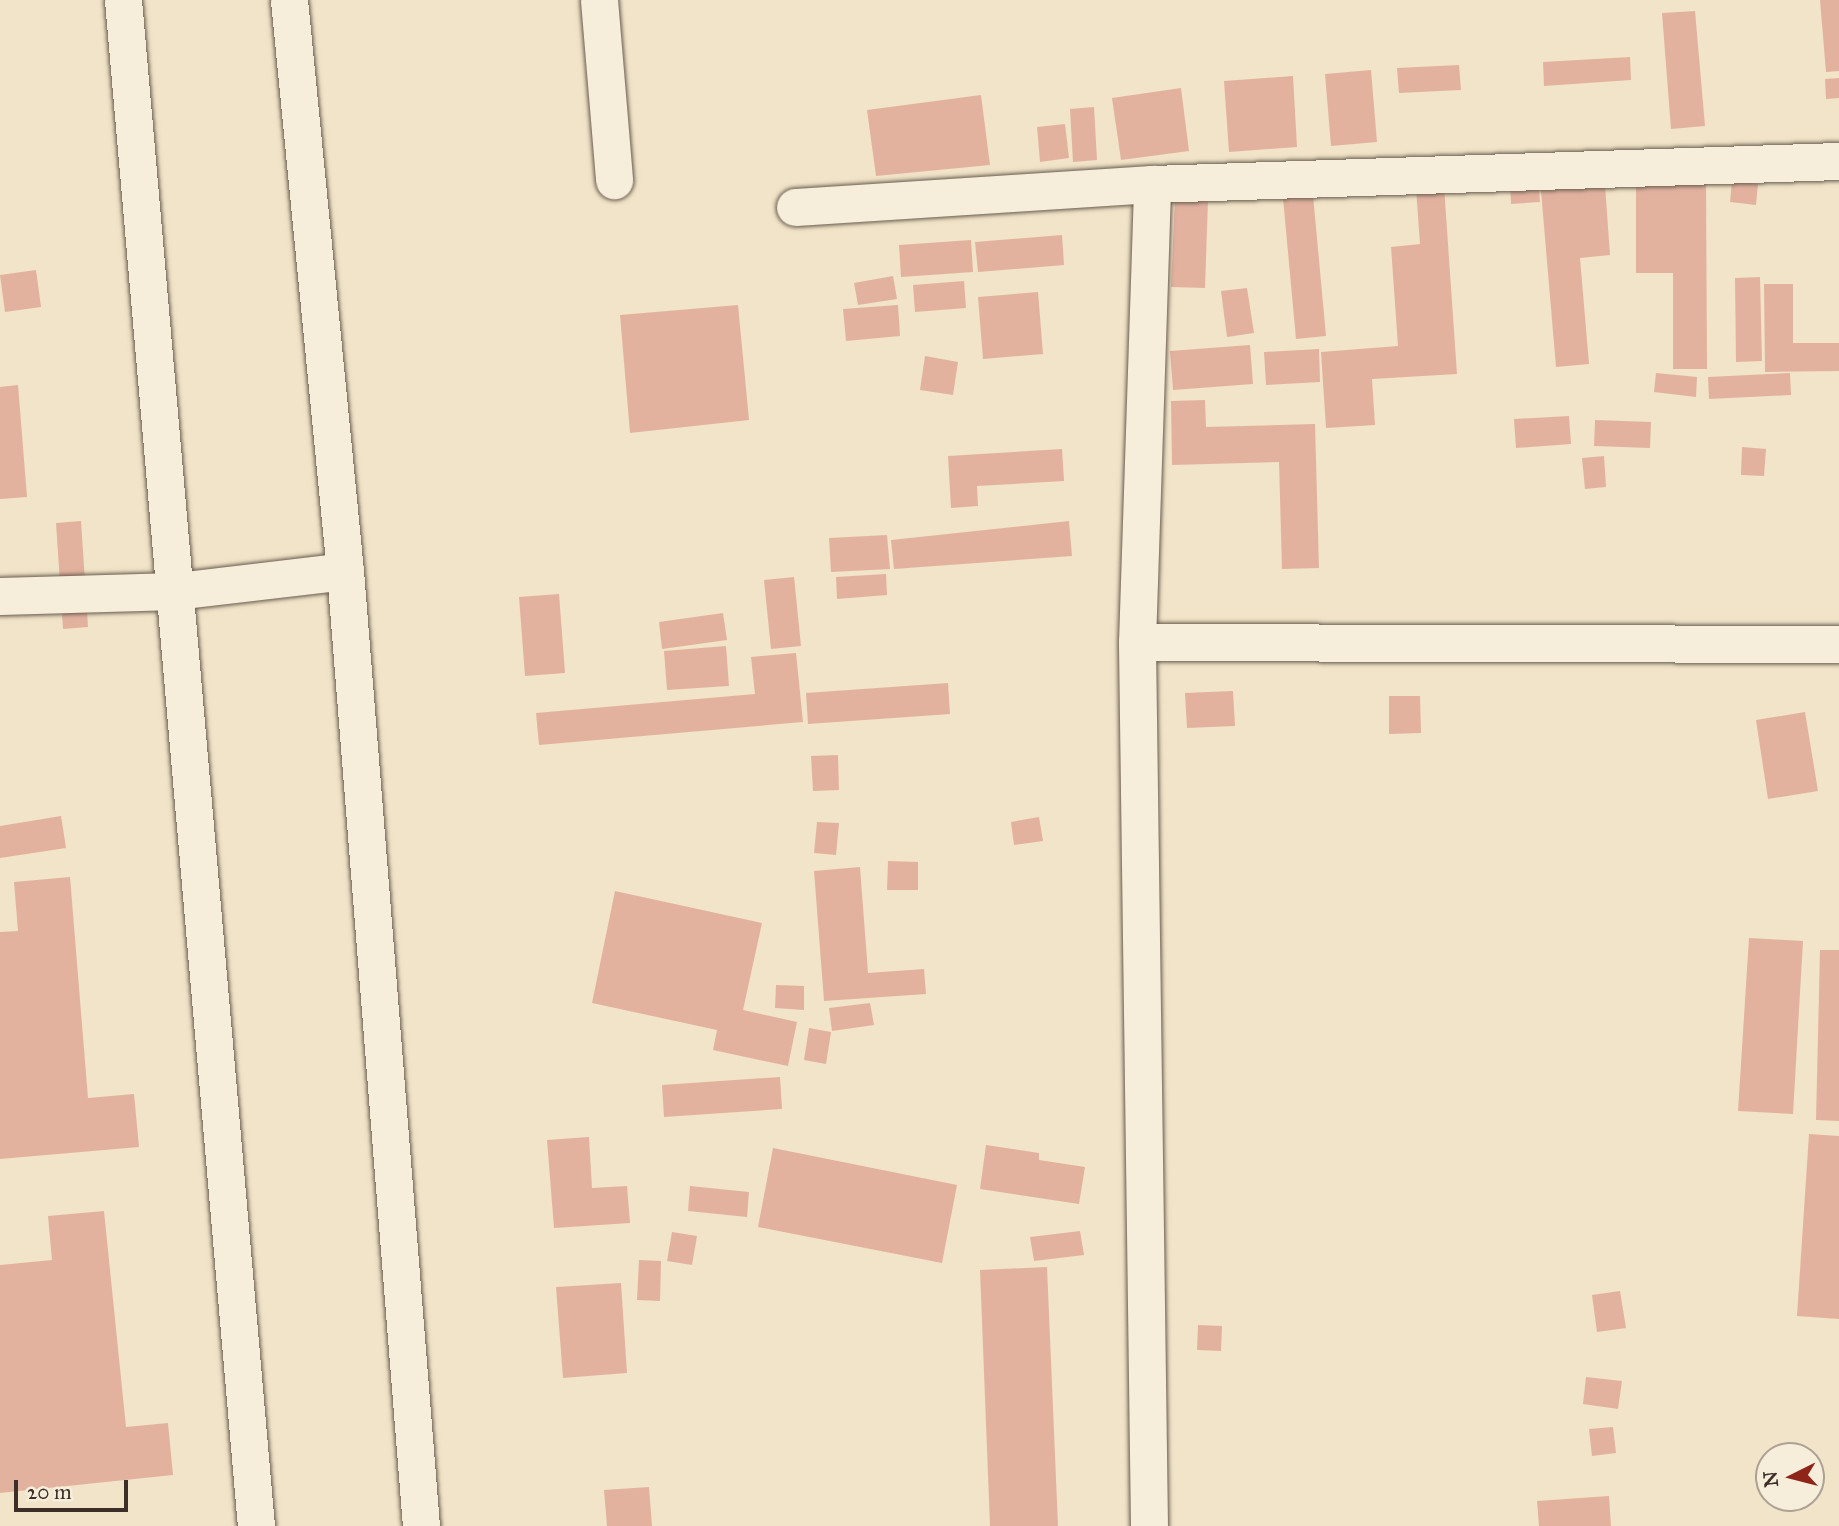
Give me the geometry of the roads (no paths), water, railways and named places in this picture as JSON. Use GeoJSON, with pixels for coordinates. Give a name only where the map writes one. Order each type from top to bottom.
{"type":"FeatureCollection","features":[{"type":"Feature","properties":{"kind":"street"},"geometry":{"type":"LineString","coordinates":[[123,0],[256,1526]]}},
{"type":"Feature","properties":{"kind":"street"},"geometry":{"type":"LineString","coordinates":[[289,0],[345,571],[421,1526]]}},
{"type":"Feature","properties":{"kind":"street"},"geometry":{"type":"LineString","coordinates":[[599,0],[614,180]]}},
{"type":"Feature","properties":{"kind":"street"},"geometry":{"type":"LineString","coordinates":[[795,208],[1152,184],[1839,161]]}},
{"type":"Feature","properties":{"kind":"street"},"geometry":{"type":"LineString","coordinates":[[1149,1526],[1137,642],[1152,184]]}},
{"type":"Feature","properties":{"kind":"street"},"geometry":{"type":"LineString","coordinates":[[0,596],[176,591],[345,571]]}},
{"type":"Feature","properties":{"kind":"street"},"geometry":{"type":"LineString","coordinates":[[1137,642],[1839,644]]}}]}
